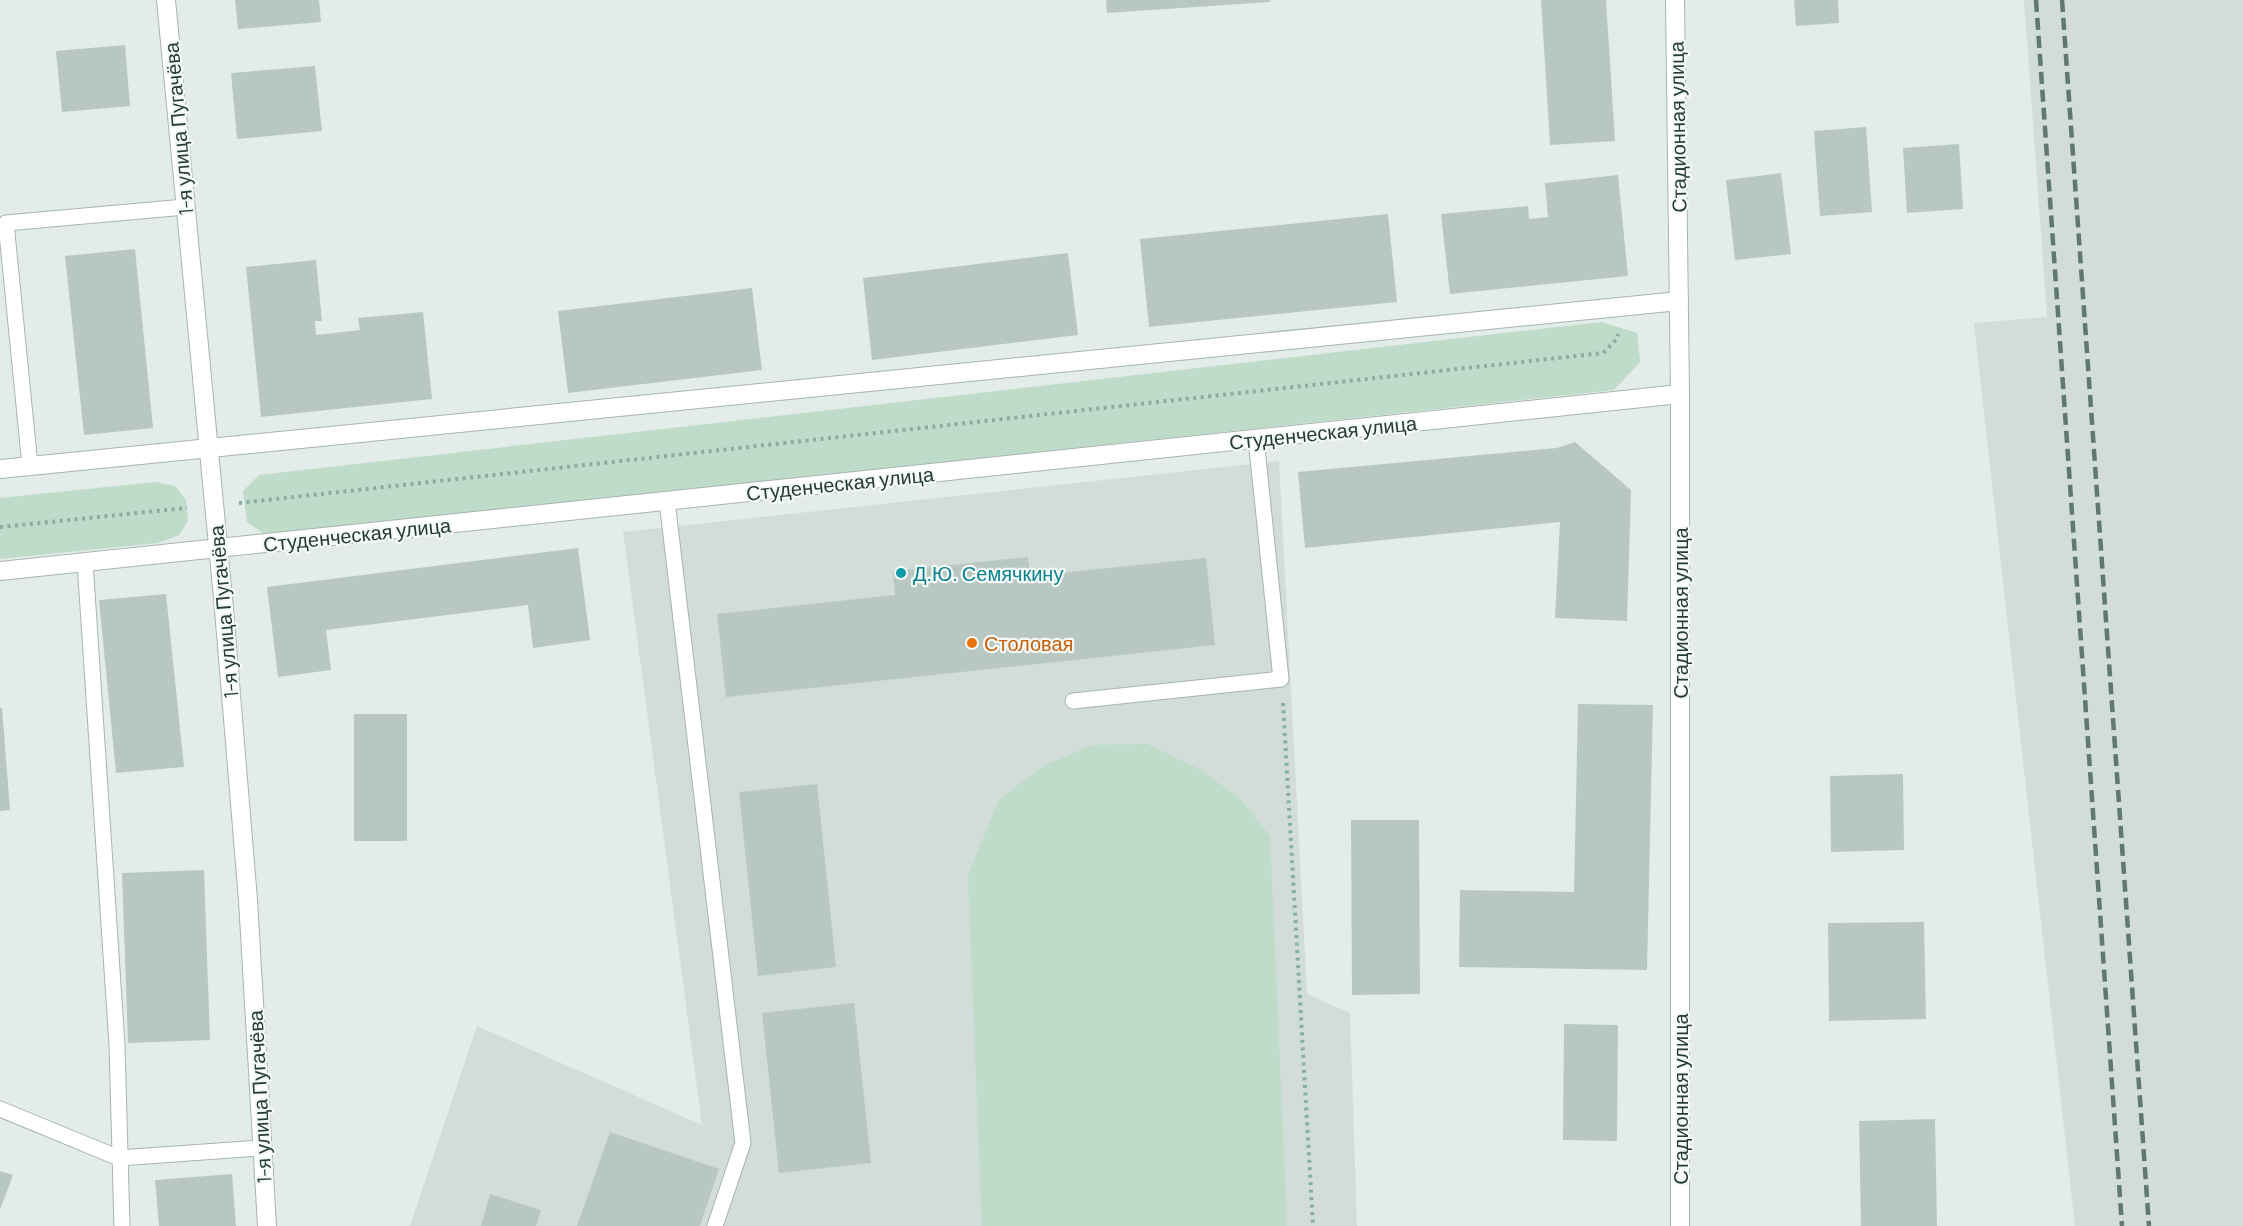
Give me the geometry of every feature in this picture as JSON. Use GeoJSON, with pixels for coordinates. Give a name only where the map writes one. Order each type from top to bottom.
{"type":"FeatureCollection","features":[{"type":"Feature","properties":{"kind":"street","name":"1-я улица Пугачёва"},"geometry":{"type":"LineString","coordinates":[[166,0],[249,900],[267,1226]]}},
{"type":"Feature","properties":{"kind":"street","name":"Стадионная улица"},"geometry":{"type":"LineString","coordinates":[[1675,0],[1680,394],[1680,1226]]}},
{"type":"Feature","properties":{"kind":"street"},"geometry":{"type":"LineString","coordinates":[[0,469],[1679,301]]}},
{"type":"Feature","properties":{"kind":"street","name":"Студенческая улица"},"geometry":{"type":"LineString","coordinates":[[0,571],[1680,394]]}},
{"type":"Feature","properties":{"kind":"lane"},"geometry":{"type":"LineString","coordinates":[[30,466],[6,223],[185,207]]}},
{"type":"Feature","properties":{"kind":"lane"},"geometry":{"type":"LineString","coordinates":[[1073,701],[1281,679],[1256,439]]}},
{"type":"Feature","properties":{"kind":"lane"},"geometry":{"type":"LineString","coordinates":[[666,501],[743,1143],[715,1226]]}},
{"type":"Feature","properties":{"kind":"lane"},"geometry":{"type":"LineString","coordinates":[[85,562],[117,1045],[122,1226]]}},
{"type":"Feature","properties":{"kind":"lane"},"geometry":{"type":"LineString","coordinates":[[0,1109],[119,1158],[261,1148]]}},
{"type":"Feature","properties":{"kind":"path"},"geometry":{"type":"LineString","coordinates":[[0,527],[214,506],[1603,353],[1617,339],[1622,307]]}},
{"type":"Feature","properties":{"kind":"path"},"geometry":{"type":"LineString","coordinates":[[1281,679],[1312,1226]]}},
{"type":"Feature","properties":{"kind":"shaded area"},"geometry":{"type":"Polygon","coordinates":[[[2024,0],[2243,0],[2243,1226],[2075,1226],[1974,323],[2047,317],[2024,0]]]}},
{"type":"Feature","properties":{"kind":"shaded area"},"geometry":{"type":"Polygon","coordinates":[[[1279,461],[1307,994],[1350,1013],[1357,1226],[410,1226],[477,1026],[702,1125],[623,532],[1279,461]]]}},
{"type":"Feature","properties":{"kind":"green space"},"geometry":{"type":"Polygon","coordinates":[[[1601,322],[1637,333],[1640,362],[1614,390],[266,535],[247,522],[243,491],[259,475],[1601,322]]]}},
{"type":"Feature","properties":{"kind":"green space"},"geometry":{"type":"Polygon","coordinates":[[[155,482],[175,486],[186,500],[188,521],[179,535],[158,543],[0,559],[0,498],[155,482]]]}},
{"type":"Feature","properties":{"kind":"green space"},"geometry":{"type":"Polygon","coordinates":[[[1147,744],[1195,767],[1239,797],[1270,836],[1287,1226],[982,1226],[968,875],[999,800],[1043,766],[1093,745],[1147,744]]]}},
{"type":"Feature","properties":{"kind":"building"},"geometry":{"type":"Polygon","coordinates":[[[235,0],[319,0],[321,22],[238,29],[235,0]]]}},
{"type":"Feature","properties":{"kind":"building"},"geometry":{"type":"Polygon","coordinates":[[[1106,0],[1270,0],[1270,2],[1107,13],[1106,0]]]}},
{"type":"Feature","properties":{"kind":"building"},"geometry":{"type":"Polygon","coordinates":[[[1541,0],[1606,0],[1615,141],[1550,145],[1541,0]]]}},
{"type":"Feature","properties":{"kind":"building"},"geometry":{"type":"Polygon","coordinates":[[[1794,0],[1838,0],[1839,23],[1796,26],[1794,0]]]}},
{"type":"Feature","properties":{"kind":"building"},"geometry":{"type":"Polygon","coordinates":[[[125,45],[130,106],[62,112],[56,51],[125,45]]]}},
{"type":"Feature","properties":{"kind":"building"},"geometry":{"type":"Polygon","coordinates":[[[315,66],[322,131],[237,139],[231,73],[315,66]]]}},
{"type":"Feature","properties":{"kind":"building"},"geometry":{"type":"Polygon","coordinates":[[[1866,127],[1872,212],[1820,216],[1814,131],[1866,127]]]}},
{"type":"Feature","properties":{"kind":"building"},"geometry":{"type":"Polygon","coordinates":[[[1959,144],[1963,209],[1907,213],[1903,148],[1959,144]]]}},
{"type":"Feature","properties":{"kind":"building"},"geometry":{"type":"Polygon","coordinates":[[[1781,173],[1791,254],[1735,260],[1726,180],[1781,173]]]}},
{"type":"Feature","properties":{"kind":"building"},"geometry":{"type":"Polygon","coordinates":[[[1618,175],[1628,276],[1450,294],[1441,214],[1528,206],[1529,219],[1548,217],[1545,183],[1618,175]]]}},
{"type":"Feature","properties":{"kind":"building"},"geometry":{"type":"Polygon","coordinates":[[[1388,214],[1397,302],[1149,327],[1140,239],[1388,214]]]}},
{"type":"Feature","properties":{"kind":"building"},"geometry":{"type":"Polygon","coordinates":[[[135,249],[153,428],[84,435],[65,256],[135,249]]]}},
{"type":"Feature","properties":{"kind":"building"},"geometry":{"type":"Polygon","coordinates":[[[1068,253],[1078,335],[872,360],[863,278],[1068,253]]]}},
{"type":"Feature","properties":{"kind":"building"},"geometry":{"type":"Polygon","coordinates":[[[316,260],[322,321],[315,321],[316,335],[360,330],[358,318],[423,312],[432,399],[261,417],[246,267],[316,260]]]}},
{"type":"Feature","properties":{"kind":"building"},"geometry":{"type":"Polygon","coordinates":[[[752,288],[762,370],[568,393],[558,311],[752,288]]]}},
{"type":"Feature","properties":{"kind":"building"},"geometry":{"type":"Polygon","coordinates":[[[1575,442],[1631,490],[1627,621],[1555,618],[1560,522],[1305,548],[1298,472],[1557,448],[1575,442]]]}},
{"type":"Feature","properties":{"kind":"building"},"geometry":{"type":"Polygon","coordinates":[[[578,548],[590,640],[533,648],[528,605],[326,630],[331,670],[278,677],[267,587],[578,548]]]}},
{"type":"Feature","properties":{"kind":"building"},"geometry":{"type":"Polygon","coordinates":[[[1028,557],[1030,576],[1206,558],[1215,645],[726,697],[717,614],[895,595],[893,571],[1028,557]]]}},
{"type":"Feature","properties":{"kind":"building"},"geometry":{"type":"Polygon","coordinates":[[[166,594],[184,767],[116,773],[99,600],[166,594]]]}},
{"type":"Feature","properties":{"kind":"building"},"geometry":{"type":"Polygon","coordinates":[[[1578,704],[1653,705],[1647,970],[1459,967],[1460,890],[1574,892],[1578,704]]]}},
{"type":"Feature","properties":{"kind":"building"},"geometry":{"type":"Polygon","coordinates":[[[0,708],[2,708],[10,810],[0,811],[0,708]]]}},
{"type":"Feature","properties":{"kind":"building"},"geometry":{"type":"Polygon","coordinates":[[[354,714],[407,714],[407,841],[354,841],[354,714]]]}},
{"type":"Feature","properties":{"kind":"building"},"geometry":{"type":"Polygon","coordinates":[[[1903,774],[1904,850],[1831,852],[1830,776],[1903,774]]]}},
{"type":"Feature","properties":{"kind":"building"},"geometry":{"type":"Polygon","coordinates":[[[817,784],[836,967],[758,976],[739,792],[817,784]]]}},
{"type":"Feature","properties":{"kind":"building"},"geometry":{"type":"Polygon","coordinates":[[[1351,820],[1419,820],[1420,994],[1352,995],[1351,820]]]}},
{"type":"Feature","properties":{"kind":"building"},"geometry":{"type":"Polygon","coordinates":[[[204,870],[210,1040],[128,1043],[122,873],[204,870]]]}},
{"type":"Feature","properties":{"kind":"building"},"geometry":{"type":"Polygon","coordinates":[[[1924,922],[1926,1019],[1829,1021],[1828,923],[1924,922]]]}},
{"type":"Feature","properties":{"kind":"building"},"geometry":{"type":"Polygon","coordinates":[[[854,1003],[871,1163],[779,1173],[762,1013],[854,1003]]]}},
{"type":"Feature","properties":{"kind":"building"},"geometry":{"type":"Polygon","coordinates":[[[1564,1024],[1618,1025],[1617,1141],[1563,1140],[1564,1024]]]}},
{"type":"Feature","properties":{"kind":"building"},"geometry":{"type":"Polygon","coordinates":[[[1935,1119],[1937,1226],[1861,1226],[1859,1121],[1935,1119]]]}},
{"type":"Feature","properties":{"kind":"building"},"geometry":{"type":"Polygon","coordinates":[[[610,1132],[719,1169],[700,1226],[577,1226],[610,1132]]]}},
{"type":"Feature","properties":{"kind":"building"},"geometry":{"type":"Polygon","coordinates":[[[0,1171],[13,1175],[0,1210],[0,1171]]]}},
{"type":"Feature","properties":{"kind":"building"},"geometry":{"type":"Polygon","coordinates":[[[232,1174],[236,1226],[159,1226],[155,1180],[232,1174]]]}},
{"type":"Feature","properties":{"kind":"building"},"geometry":{"type":"Polygon","coordinates":[[[490,1194],[541,1210],[536,1226],[481,1226],[490,1194]]]}},
{"type":"Feature","properties":{"kind":"railway"},"geometry":{"type":"LineString","coordinates":[[2036,0],[2122,1226]]}},
{"type":"Feature","properties":{"kind":"railway"},"geometry":{"type":"LineString","coordinates":[[2062,0],[2149,1226]]}},
{"type":"Feature","properties":{"kind":"place","name":"Д.Ю. Семячкину"},"geometry":{"type":"Point","coordinates":[901,573]}},
{"type":"Feature","properties":{"kind":"place","name":"Столовая"},"geometry":{"type":"Point","coordinates":[972,643]}}]}
